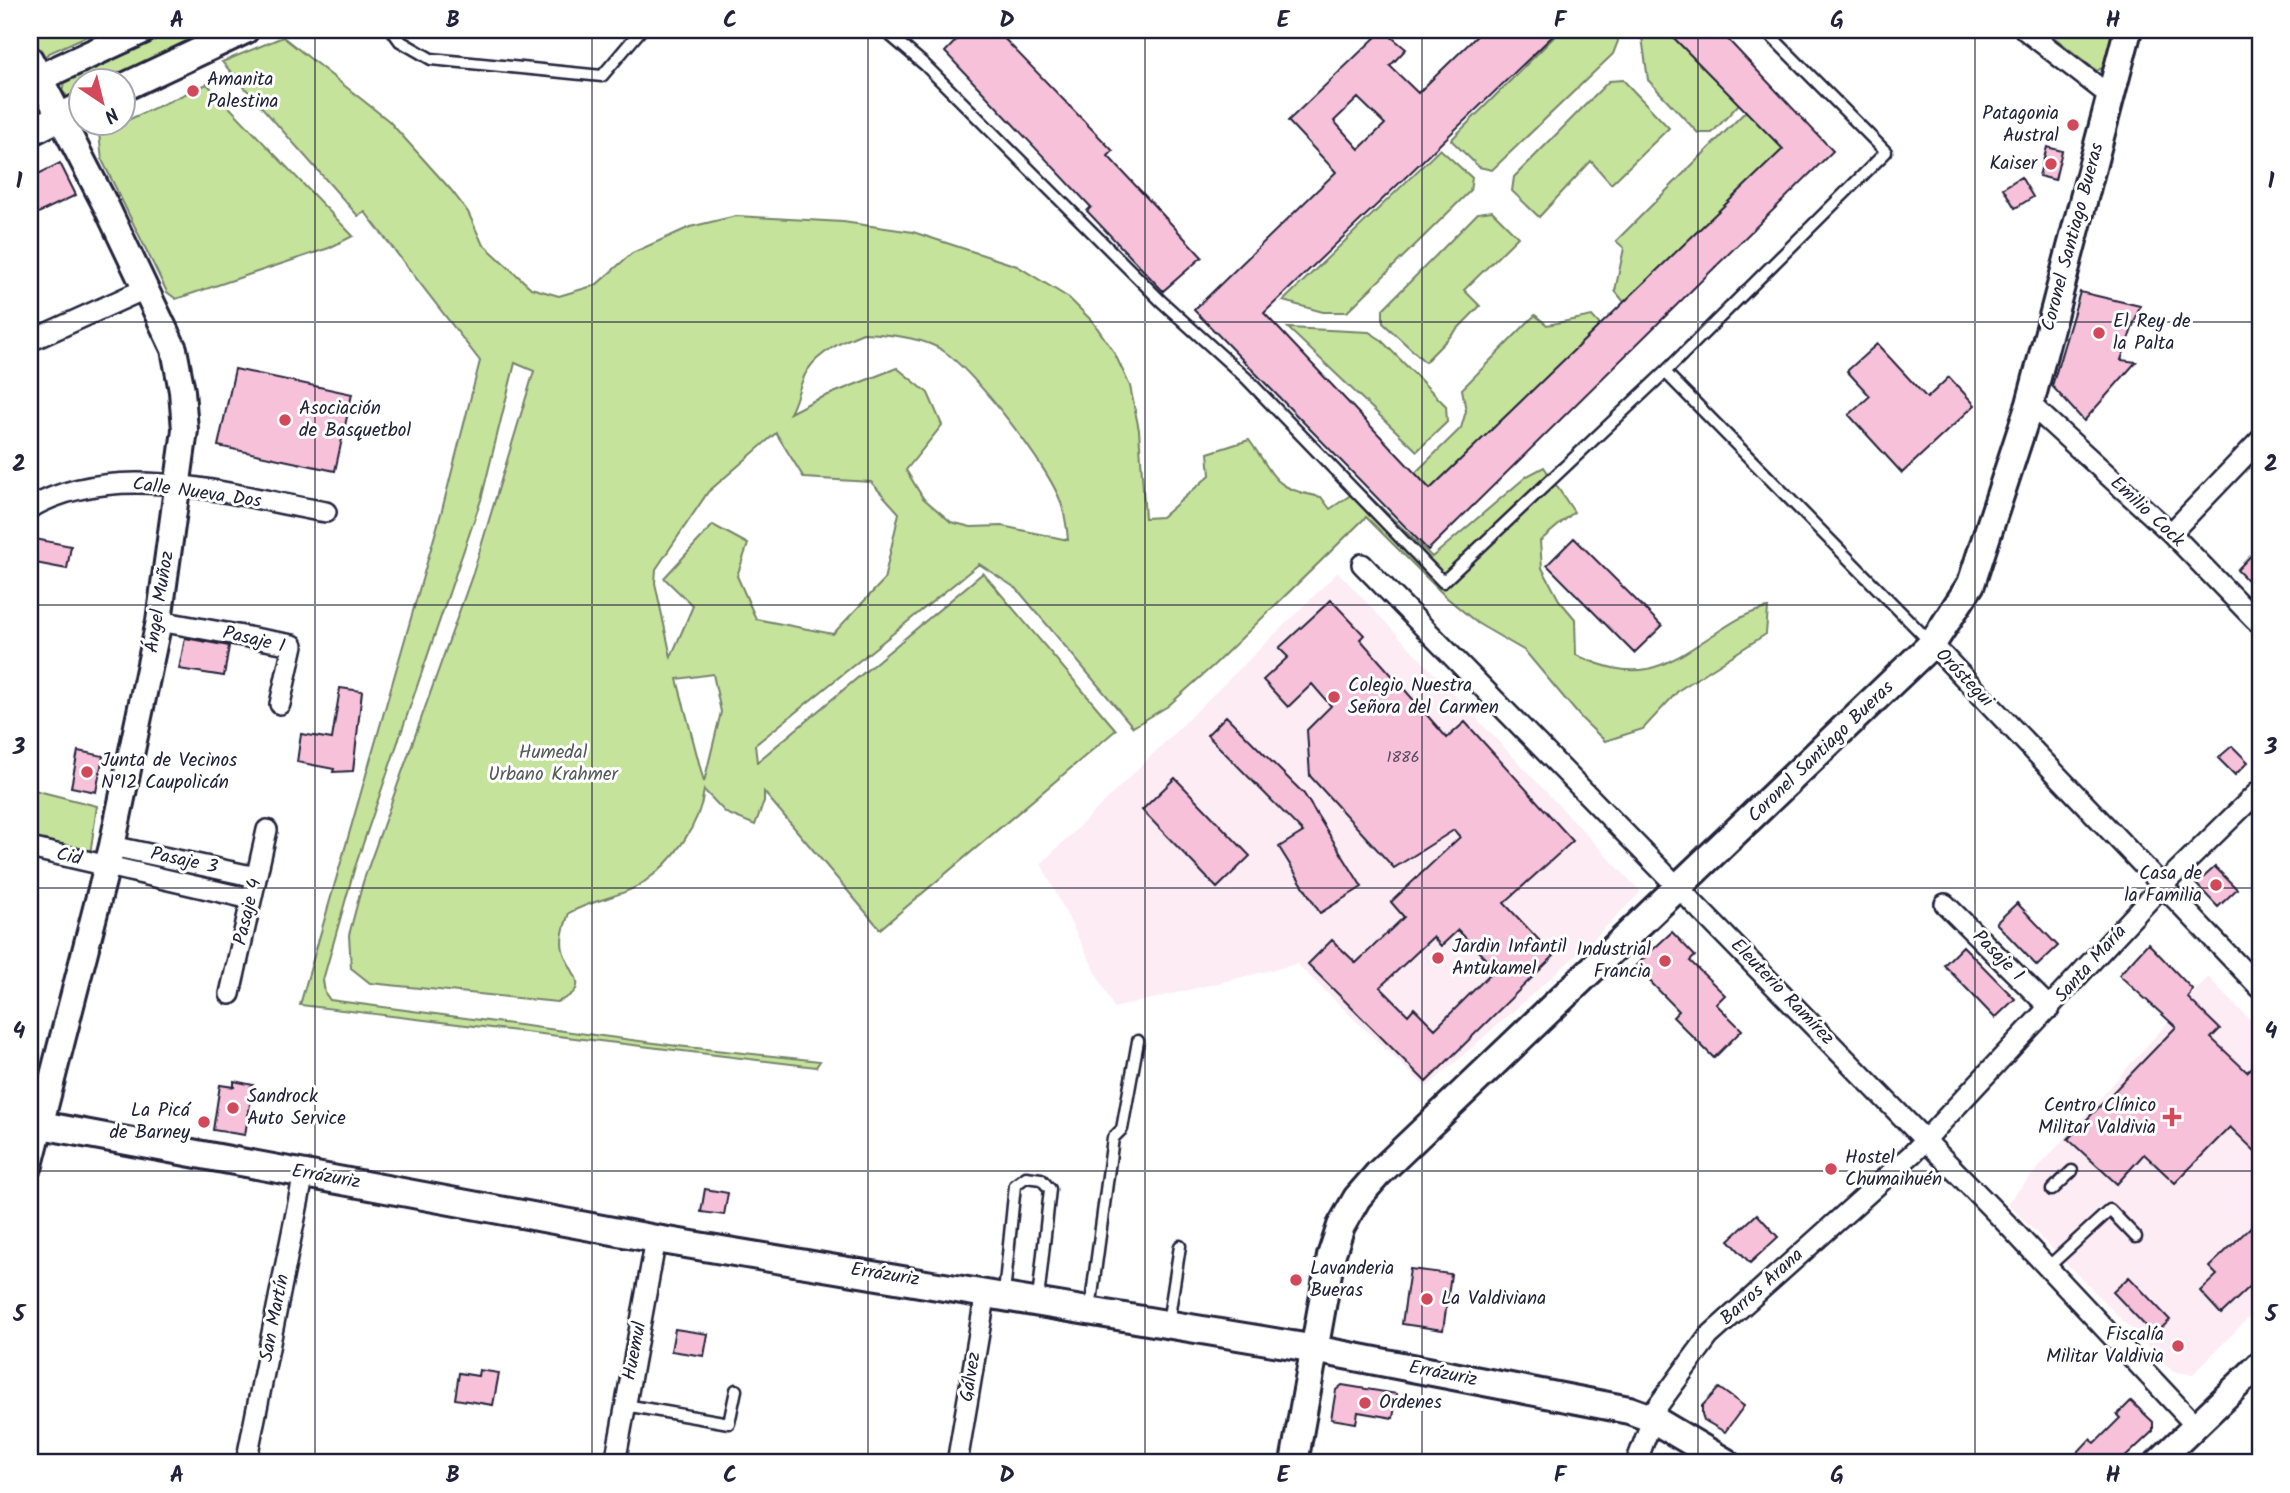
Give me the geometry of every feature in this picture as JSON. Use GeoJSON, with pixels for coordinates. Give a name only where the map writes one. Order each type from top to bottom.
{"type":"FeatureCollection","features":[{"type":"Feature","properties":{"kind":"main road"},"geometry":{"type":"LineString","coordinates":[[33,73],[144,30]]}},
{"type":"Feature","properties":{"kind":"main road"},"geometry":{"type":"LineString","coordinates":[[136,81],[245,30]]}},
{"type":"Feature","properties":{"kind":"main road","name":"Coronel Santiago Bueras"},"geometry":{"type":"LineString","coordinates":[[1294,1463],[1331,1256],[1341,1226],[1357,1198],[1477,1078],[1679,889],[1932,644],[1971,584],[2030,404],[2128,30]]}},
{"type":"Feature","properties":{"kind":"main road"},"geometry":{"type":"LineString","coordinates":[[30,132],[66,115]]}},
{"type":"Feature","properties":{"kind":"main road","name":"Errázuriz"},"geometry":{"type":"LineString","coordinates":[[34,1124],[656,1239],[995,1293],[1316,1349],[1629,1410],[1651,1418],[1727,1463]]}},
{"type":"Feature","properties":{"kind":"street"},"geometry":{"type":"LineString","coordinates":[[2025,30],[2110,96]]}},
{"type":"Feature","properties":{"kind":"street","name":"Ángel Muñoz"},"geometry":{"type":"LineString","coordinates":[[33,73],[66,109]]}},
{"type":"Feature","properties":{"kind":"street","name":"Ángel Muñoz"},"geometry":{"type":"LineString","coordinates":[[30,1166],[34,1124],[110,856],[159,621],[185,430],[182,391],[174,349],[80,136]]}},
{"type":"Feature","properties":{"kind":"street"},"geometry":{"type":"LineString","coordinates":[[30,341],[147,288]]}},
{"type":"Feature","properties":{"kind":"street","name":"Emilio Cock"},"geometry":{"type":"LineString","coordinates":[[2030,404],[2171,533],[2260,625]]}},
{"type":"Feature","properties":{"kind":"street"},"geometry":{"type":"LineString","coordinates":[[2171,533],[2260,440]]}},
{"type":"Feature","properties":{"kind":"street","name":"Calle Nueva Dos"},"geometry":{"type":"LineString","coordinates":[[30,508],[97,486],[122,483],[177,486],[326,512]]}},
{"type":"Feature","properties":{"kind":"street","name":"Eleuterio Ramírez"},"geometry":{"type":"LineString","coordinates":[[1362,564],[1926,1140],[2196,1426]]}},
{"type":"Feature","properties":{"kind":"street","name":"Pasaje 1"},"geometry":{"type":"LineString","coordinates":[[159,621],[293,645],[279,704]]}},
{"type":"Feature","properties":{"kind":"street","name":"Oróstegui"},"geometry":{"type":"LineString","coordinates":[[1932,644],[2260,988]]}},
{"type":"Feature","properties":{"kind":"street","name":"Santa María"},"geometry":{"type":"LineString","coordinates":[[1926,1140],[2162,886],[2260,790]]}},
{"type":"Feature","properties":{"kind":"street","name":"Pasaje 4"},"geometry":{"type":"LineString","coordinates":[[230,994],[267,830]]}},
{"type":"Feature","properties":{"kind":"street","name":"Cid"},"geometry":{"type":"LineString","coordinates":[[30,848],[110,856]]}},
{"type":"Feature","properties":{"kind":"street","name":"Pasaje 3"},"geometry":{"type":"LineString","coordinates":[[110,856],[256,877]]}},
{"type":"Feature","properties":{"kind":"street","name":"Pasaje 3"},"geometry":{"type":"LineString","coordinates":[[110,856],[251,899]]}},
{"type":"Feature","properties":{"kind":"street","name":"Pasaje 1"},"geometry":{"type":"LineString","coordinates":[[1945,904],[2050,1008]]}},
{"type":"Feature","properties":{"kind":"street","name":"Barros Arana"},"geometry":{"type":"LineString","coordinates":[[1636,1463],[1651,1418],[1709,1336],[1926,1140]]}},
{"type":"Feature","properties":{"kind":"street","name":"San Martín"},"geometry":{"type":"LineString","coordinates":[[246,1463],[304,1173]]}},
{"type":"Feature","properties":{"kind":"street","name":"Huemul"},"geometry":{"type":"LineString","coordinates":[[615,1463],[656,1239]]}},
{"type":"Feature","properties":{"kind":"street","name":"Gálvez"},"geometry":{"type":"LineString","coordinates":[[957,1463],[995,1293]]}},
{"type":"Feature","properties":{"kind":"street"},"geometry":{"type":"LineString","coordinates":[[2157,1463],[2260,1364]]}},
{"type":"Feature","properties":{"kind":"lane"},"geometry":{"type":"LineString","coordinates":[[392,30],[400,41],[431,59],[602,76],[641,30]]}},
{"type":"Feature","properties":{"kind":"lane"},"geometry":{"type":"LineString","coordinates":[[884,30],[925,65],[1161,301],[1246,378],[1443,582],[1665,372],[1886,152],[1765,30]]}},
{"type":"Feature","properties":{"kind":"lane","name":"Oróstegui"},"geometry":{"type":"LineString","coordinates":[[1665,372],[1932,644]]}},
{"type":"Feature","properties":{"kind":"lane"},"geometry":{"type":"LineString","coordinates":[[1090,1310],[1114,1138],[1122,1129],[1138,1041]]}},
{"type":"Feature","properties":{"kind":"lane"},"geometry":{"type":"LineString","coordinates":[[2052,1190],[2072,1171]]}},
{"type":"Feature","properties":{"kind":"lane"},"geometry":{"type":"LineString","coordinates":[[995,1293],[1015,1185],[1026,1177],[1041,1179],[1050,1189],[1037,1301]]}},
{"type":"Feature","properties":{"kind":"lane"},"geometry":{"type":"LineString","coordinates":[[2048,1267],[2110,1210],[2136,1237]]}},
{"type":"Feature","properties":{"kind":"lane"},"geometry":{"type":"LineString","coordinates":[[1168,1323],[1180,1246]]}},
{"type":"Feature","properties":{"kind":"lane"},"geometry":{"type":"LineString","coordinates":[[625,1405],[729,1423],[736,1390]]}},
{"type":"Feature","properties":{"kind":"shaded area","name":"Colegio Nuestra Señora del Carmen"},"geometry":{"type":"Polygon","coordinates":[[[1338,572],[1641,892],[1579,953],[1426,1088],[1297,964],[1114,1008],[1041,864],[1338,572]]]}},
{"type":"Feature","properties":{"kind":"shaded area","name":"Centro Clínico Militar Valdivia"},"geometry":{"type":"Polygon","coordinates":[[[2208,977],[2260,1030],[2260,1306],[2193,1374],[2173,1372],[2007,1203],[2208,977]]]}},
{"type":"Feature","properties":{"kind":"green space"},"geometry":{"type":"Polygon","coordinates":[[[30,30],[100,30],[49,53],[38,62],[30,40],[30,30]]]}},
{"type":"Feature","properties":{"kind":"green space"},"geometry":{"type":"Polygon","coordinates":[[[174,30],[225,30],[136,71],[136,66],[96,66],[174,30]]]}},
{"type":"Feature","properties":{"kind":"green space"},"geometry":{"type":"Polygon","coordinates":[[[1561,30],[1617,30],[1618,41],[1613,54],[1492,170],[1479,167],[1451,140],[1561,30]]]}},
{"type":"Feature","properties":{"kind":"green space"},"geometry":{"type":"Polygon","coordinates":[[[1641,30],[1666,30],[1739,104],[1712,133],[1698,133],[1648,80],[1641,30]]]}},
{"type":"Feature","properties":{"kind":"green space"},"geometry":{"type":"Polygon","coordinates":[[[2057,30],[2113,30],[2103,67],[2097,71],[2050,34],[2057,30]]]}},
{"type":"Feature","properties":{"kind":"green space","name":"Humedal Urbano Krahmer"},"geometry":{"type":"Polygon","coordinates":[[[283,37],[389,121],[468,212],[482,243],[531,288],[559,296],[596,285],[632,253],[690,227],[736,216],[843,222],[913,232],[1017,266],[1069,298],[1093,322],[1114,352],[1130,386],[1139,430],[1145,518],[1162,517],[1210,475],[1208,453],[1249,440],[1271,472],[1284,485],[1321,497],[1330,509],[1361,488],[1432,557],[1527,476],[1544,467],[1574,512],[1540,541],[1542,568],[1559,600],[1575,619],[1576,655],[1619,669],[1651,668],[1682,655],[1742,617],[1768,608],[1766,634],[1679,690],[1643,729],[1605,741],[1582,719],[1525,651],[1477,623],[1446,597],[1366,517],[1215,664],[1168,706],[1133,727],[1017,589],[979,564],[755,745],[757,762],[983,573],[1116,730],[880,929],[764,792],[764,801],[755,825],[726,813],[704,790],[691,829],[675,853],[655,874],[636,887],[569,913],[562,945],[577,985],[575,991],[568,996],[557,1002],[370,983],[351,968],[349,935],[363,882],[473,573],[534,371],[515,363],[481,500],[354,870],[323,980],[325,993],[330,1000],[677,1046],[820,1061],[816,1067],[300,1005],[442,510],[480,361],[365,212],[358,216],[222,62],[283,37]],[[863,333],[832,348],[812,364],[804,376],[790,413],[813,401],[897,368],[928,393],[942,425],[906,470],[923,498],[951,522],[971,527],[1002,526],[1068,540],[1064,512],[1054,487],[1027,444],[972,377],[956,361],[934,346],[904,337],[863,333]],[[776,433],[708,492],[656,569],[655,583],[671,657],[693,606],[664,578],[713,525],[748,544],[737,576],[756,619],[833,634],[884,580],[899,513],[871,482],[804,478],[776,433]],[[713,674],[677,679],[704,782],[721,712],[713,674]]]}},
{"type":"Feature","properties":{"kind":"green space"},"geometry":{"type":"Polygon","coordinates":[[[66,80],[66,95],[62,91],[66,80]]]}},
{"type":"Feature","properties":{"kind":"green space"},"geometry":{"type":"Polygon","coordinates":[[[1623,80],[1669,128],[1611,184],[1591,161],[1539,217],[1512,191],[1514,177],[1609,81],[1623,80]]]}},
{"type":"Feature","properties":{"kind":"green space"},"geometry":{"type":"Polygon","coordinates":[[[207,84],[353,236],[329,248],[176,299],[167,292],[102,160],[99,136],[136,136],[136,116],[207,84]]]}},
{"type":"Feature","properties":{"kind":"green space"},"geometry":{"type":"Polygon","coordinates":[[[1746,111],[1783,149],[1624,302],[1615,291],[1624,248],[1616,241],[1746,111]]]}},
{"type":"Feature","properties":{"kind":"green space"},"geometry":{"type":"Polygon","coordinates":[[[1440,149],[1472,178],[1470,191],[1347,312],[1323,312],[1283,301],[1440,149]]]}},
{"type":"Feature","properties":{"kind":"green space"},"geometry":{"type":"Polygon","coordinates":[[[1492,211],[1518,237],[1464,290],[1480,306],[1425,362],[1383,323],[1383,309],[1478,213],[1492,211]]]}},
{"type":"Feature","properties":{"kind":"green space"},"geometry":{"type":"Polygon","coordinates":[[[1535,315],[1547,325],[1592,316],[1600,325],[1430,489],[1415,473],[1461,428],[1466,411],[1462,389],[1535,315]]]}},
{"type":"Feature","properties":{"kind":"green space"},"geometry":{"type":"Polygon","coordinates":[[[1288,328],[1369,332],[1380,339],[1446,406],[1447,422],[1417,451],[1288,328]]]}},
{"type":"Feature","properties":{"kind":"green space"},"geometry":{"type":"Polygon","coordinates":[[[30,789],[97,806],[90,855],[30,842],[30,789]]]}},
{"type":"Feature","properties":{"kind":"building"},"geometry":{"type":"Polygon","coordinates":[[[966,30],[996,30],[1113,151],[1108,156],[1202,257],[1163,291],[1087,211],[1091,207],[945,52],[966,30]]]}},
{"type":"Feature","properties":{"kind":"building"},"geometry":{"type":"Polygon","coordinates":[[[1383,30],[1406,49],[1390,66],[1418,93],[1483,30],[1559,30],[1264,313],[1430,489],[1783,149],[1666,30],[1719,30],[1833,151],[1428,550],[1194,310],[1336,172],[1288,121],[1383,30]],[[1358,98],[1334,121],[1359,149],[1385,124],[1358,98]]]}},
{"type":"Feature","properties":{"kind":"building","name":"Kaiser"},"geometry":{"type":"Polygon","coordinates":[[[2047,147],[2062,151],[2055,180],[2039,176],[2047,147]]]}},
{"type":"Feature","properties":{"kind":"building"},"geometry":{"type":"Polygon","coordinates":[[[60,163],[76,195],[30,217],[30,178],[60,163]]]}},
{"type":"Feature","properties":{"kind":"building"},"geometry":{"type":"Polygon","coordinates":[[[2021,177],[2033,197],[2015,208],[2003,188],[2021,177]]]}},
{"type":"Feature","properties":{"kind":"building","name":"El Rey de la Palta"},"geometry":{"type":"Polygon","coordinates":[[[2080,292],[2140,306],[2121,360],[2136,362],[2084,421],[2052,386],[2080,292]]]}},
{"type":"Feature","properties":{"kind":"building"},"geometry":{"type":"Polygon","coordinates":[[[1877,344],[1927,398],[1949,377],[1975,405],[1902,473],[1849,415],[1870,396],[1847,371],[1877,344]]]}},
{"type":"Feature","properties":{"kind":"building","name":"Asociación de Basquetbol"},"geometry":{"type":"Polygon","coordinates":[[[235,369],[352,394],[335,471],[218,446],[235,369]]]}},
{"type":"Feature","properties":{"kind":"building"},"geometry":{"type":"Polygon","coordinates":[[[30,538],[71,546],[67,569],[30,562],[30,538]]]}},
{"type":"Feature","properties":{"kind":"building"},"geometry":{"type":"Polygon","coordinates":[[[1574,538],[1662,626],[1634,653],[1547,565],[1574,538]]]}},
{"type":"Feature","properties":{"kind":"building"},"geometry":{"type":"Polygon","coordinates":[[[2260,546],[2260,593],[2237,570],[2260,546]]]}},
{"type":"Feature","properties":{"kind":"building"},"geometry":{"type":"Polygon","coordinates":[[[1331,600],[1364,635],[1360,639],[1447,738],[1465,722],[1573,841],[1504,903],[1554,956],[1426,1082],[1308,964],[1332,940],[1356,963],[1404,917],[1391,902],[1460,837],[1454,830],[1394,868],[1310,776],[1307,730],[1331,706],[1312,684],[1288,707],[1263,680],[1288,657],[1279,648],[1331,600]],[[1458,930],[1441,946],[1433,937],[1380,987],[1408,1015],[1414,1008],[1435,1029],[1495,969],[1458,930]]]}},
{"type":"Feature","properties":{"kind":"building"},"geometry":{"type":"Polygon","coordinates":[[[185,638],[229,646],[224,676],[179,669],[185,638]]]}},
{"type":"Feature","properties":{"kind":"building"},"geometry":{"type":"Polygon","coordinates":[[[340,688],[362,691],[353,771],[333,772],[334,769],[297,762],[301,734],[332,739],[340,688]]]}},
{"type":"Feature","properties":{"kind":"building"},"geometry":{"type":"Polygon","coordinates":[[[1226,716],[1304,794],[1362,887],[1320,913],[1279,847],[1303,832],[1207,735],[1226,716]]]}},
{"type":"Feature","properties":{"kind":"building"},"geometry":{"type":"Polygon","coordinates":[[[2232,746],[2248,762],[2235,775],[2218,758],[2232,746]]]}},
{"type":"Feature","properties":{"kind":"building","name":"Junta de Vecinos N°12 Caupolicán"},"geometry":{"type":"Polygon","coordinates":[[[78,751],[103,756],[96,792],[71,787],[78,751]]]}},
{"type":"Feature","properties":{"kind":"building"},"geometry":{"type":"Polygon","coordinates":[[[1175,778],[1250,856],[1217,888],[1142,810],[1175,778]]]}},
{"type":"Feature","properties":{"kind":"building","name":"Casa de la Familia"},"geometry":{"type":"Polygon","coordinates":[[[2215,867],[2237,889],[2218,907],[2196,884],[2215,867]]]}},
{"type":"Feature","properties":{"kind":"building"},"geometry":{"type":"Polygon","coordinates":[[[2017,903],[2058,946],[2037,966],[1996,923],[2017,903]]]}},
{"type":"Feature","properties":{"kind":"building"},"geometry":{"type":"Polygon","coordinates":[[[1672,932],[1695,956],[1690,961],[1725,995],[1716,1004],[1742,1030],[1714,1058],[1673,1017],[1679,1011],[1635,966],[1672,932]]]}},
{"type":"Feature","properties":{"kind":"building"},"geometry":{"type":"Polygon","coordinates":[[[2148,943],[2192,989],[2188,998],[2220,1029],[2211,1038],[2247,1072],[2260,1060],[2260,1156],[2230,1127],[2175,1183],[2144,1154],[2117,1184],[2068,1139],[2176,1027],[2119,975],[2148,943]]]}},
{"type":"Feature","properties":{"kind":"building"},"geometry":{"type":"Polygon","coordinates":[[[1963,946],[2015,999],[1995,1018],[1944,965],[1963,946]]]}},
{"type":"Feature","properties":{"kind":"building","name":"Sandrock Auto Service"},"geometry":{"type":"Polygon","coordinates":[[[234,1081],[253,1085],[245,1135],[213,1130],[220,1085],[234,1087],[234,1081]]]}},
{"type":"Feature","properties":{"kind":"building"},"geometry":{"type":"Polygon","coordinates":[[[705,1189],[728,1193],[724,1215],[701,1212],[705,1189]]]}},
{"type":"Feature","properties":{"kind":"building"},"geometry":{"type":"Polygon","coordinates":[[[1757,1214],[1778,1237],[1750,1263],[1729,1240],[1757,1214]]]}},
{"type":"Feature","properties":{"kind":"building"},"geometry":{"type":"Polygon","coordinates":[[[2260,1218],[2260,1277],[2221,1314],[2200,1291],[2217,1275],[2209,1267],[2260,1218]]]}},
{"type":"Feature","properties":{"kind":"building","name":"La Valdiviana"},"geometry":{"type":"Polygon","coordinates":[[[1410,1269],[1451,1274],[1443,1330],[1402,1324],[1410,1269]]]}},
{"type":"Feature","properties":{"kind":"building"},"geometry":{"type":"Polygon","coordinates":[[[2129,1277],[2170,1320],[2154,1335],[2113,1292],[2129,1277]]]}},
{"type":"Feature","properties":{"kind":"building"},"geometry":{"type":"Polygon","coordinates":[[[675,1329],[708,1334],[704,1356],[671,1351],[675,1329]]]}},
{"type":"Feature","properties":{"kind":"building"},"geometry":{"type":"Polygon","coordinates":[[[479,1370],[499,1373],[493,1405],[455,1399],[459,1373],[478,1376],[479,1370]]]}},
{"type":"Feature","properties":{"kind":"building","name":"Ordenes"},"geometry":{"type":"Polygon","coordinates":[[[1342,1385],[1397,1394],[1393,1418],[1358,1412],[1356,1423],[1331,1419],[1336,1390],[1342,1385]]]}},
{"type":"Feature","properties":{"kind":"building"},"geometry":{"type":"Polygon","coordinates":[[[1719,1388],[1744,1406],[1725,1432],[1704,1420],[1702,1414],[1702,1406],[1719,1388]]]}},
{"type":"Feature","properties":{"kind":"building"},"geometry":{"type":"Polygon","coordinates":[[[2131,1401],[2153,1422],[2153,1431],[2119,1463],[2087,1463],[2077,1453],[2090,1439],[2095,1443],[2120,1418],[2117,1415],[2131,1401]]]}},
{"type":"Feature","properties":{"kind":"place","name":"Amanita Palestina"},"geometry":{"type":"Point","coordinates":[193,91]}},
{"type":"Feature","properties":{"kind":"place","name":"Patagonia Austral"},"geometry":{"type":"Point","coordinates":[2073,125]}},
{"type":"Feature","properties":{"kind":"place","name":"Kaiser"},"geometry":{"type":"Point","coordinates":[2051,164]}},
{"type":"Feature","properties":{"kind":"place","name":"El Rey de la Palta"},"geometry":{"type":"Point","coordinates":[2099,333]}},
{"type":"Feature","properties":{"kind":"place","name":"Asociación de Basquetbol"},"geometry":{"type":"Point","coordinates":[285,420]}},
{"type":"Feature","properties":{"kind":"place","name":"Colegio Nuestra Señora del Carmen"},"geometry":{"type":"Point","coordinates":[1334,697]}},
{"type":"Feature","properties":{"kind":"place","name":"Junta de Vecinos N°12 Caupolicán"},"geometry":{"type":"Point","coordinates":[87,772]}},
{"type":"Feature","properties":{"kind":"place","name":"Casa de la Familia"},"geometry":{"type":"Point","coordinates":[2216,885]}},
{"type":"Feature","properties":{"kind":"place","name":"Jardin Infantil Antukamel"},"geometry":{"type":"Point","coordinates":[1438,958]}},
{"type":"Feature","properties":{"kind":"place","name":"Industrial Francia"},"geometry":{"type":"Point","coordinates":[1665,961]}},
{"type":"Feature","properties":{"kind":"place","name":"Sandrock Auto Service"},"geometry":{"type":"Point","coordinates":[233,1108]}},
{"type":"Feature","properties":{"kind":"place","name":"Centro Clínico Militar Valdivia"},"geometry":{"type":"Point","coordinates":[2172,1117]}},
{"type":"Feature","properties":{"kind":"place","name":"La Picá de Barney"},"geometry":{"type":"Point","coordinates":[204,1122]}},
{"type":"Feature","properties":{"kind":"place","name":"Hostel Chumaihuén"},"geometry":{"type":"Point","coordinates":[1831,1169]}},
{"type":"Feature","properties":{"kind":"place","name":"Lavanderia Bueras"},"geometry":{"type":"Point","coordinates":[1296,1280]}},
{"type":"Feature","properties":{"kind":"place","name":"La Valdiviana"},"geometry":{"type":"Point","coordinates":[1427,1299]}},
{"type":"Feature","properties":{"kind":"place","name":"Fiscalía Militar Valdivia"},"geometry":{"type":"Point","coordinates":[2178,1346]}},
{"type":"Feature","properties":{"kind":"place","name":"Ordenes"},"geometry":{"type":"Point","coordinates":[1365,1403]}}]}
